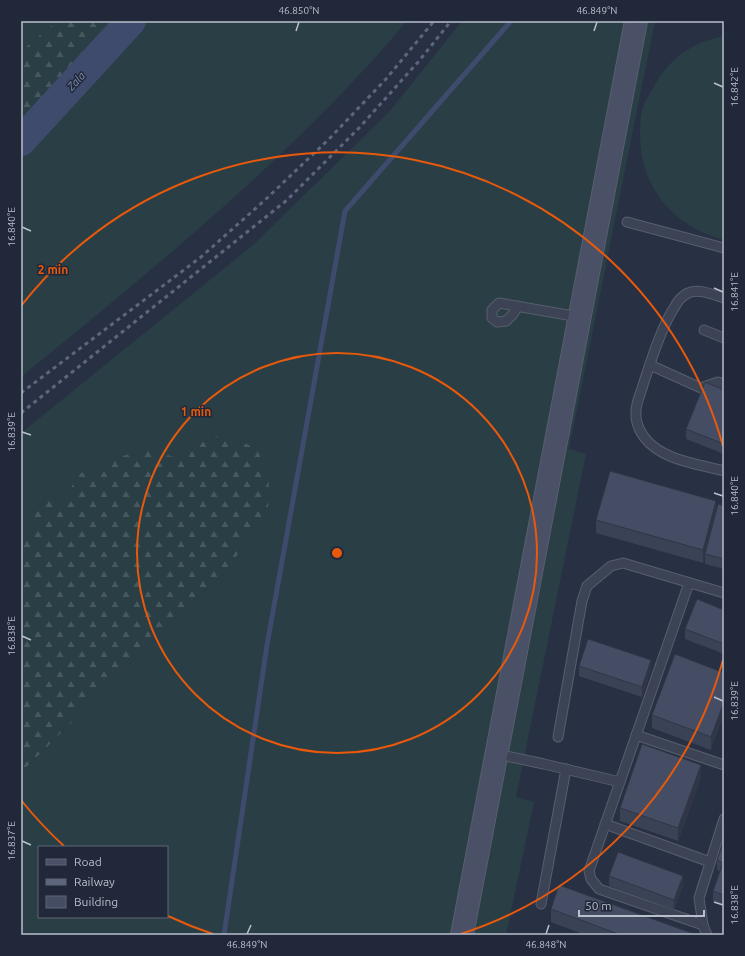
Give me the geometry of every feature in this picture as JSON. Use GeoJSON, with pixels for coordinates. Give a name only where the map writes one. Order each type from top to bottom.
{"type":"FeatureCollection","features":[{"type":"Feature","properties":{"kind":"street"},"geometry":{"type":"LineString","coordinates":[[462,935],[581,318],[636,21]]}},
{"type":"Feature","properties":{"kind":"lane"},"geometry":{"type":"LineString","coordinates":[[627,222],[724,248]]}},
{"type":"Feature","properties":{"kind":"lane"},"geometry":{"type":"LineString","coordinates":[[724,298],[698,291],[690,292],[681,298],[666,322],[650,365],[636,411],[637,423],[644,436],[662,453],[678,459],[724,471]]}},
{"type":"Feature","properties":{"kind":"lane"},"geometry":{"type":"LineString","coordinates":[[518,306],[581,318]]}},
{"type":"Feature","properties":{"kind":"lane"},"geometry":{"type":"LineString","coordinates":[[704,330],[724,338]]}},
{"type":"Feature","properties":{"kind":"lane"},"geometry":{"type":"LineString","coordinates":[[650,365],[701,388],[718,382],[724,384]]}},
{"type":"Feature","properties":{"kind":"lane"},"geometry":{"type":"LineString","coordinates":[[558,737],[582,601],[587,586],[611,566],[623,563],[724,593]]}},
{"type":"Feature","properties":{"kind":"lane"},"geometry":{"type":"LineString","coordinates":[[689,582],[589,871],[591,879],[599,889],[703,925]]}},
{"type":"Feature","properties":{"kind":"lane"},"geometry":{"type":"LineString","coordinates":[[636,735],[724,765]]}},
{"type":"Feature","properties":{"kind":"lane"},"geometry":{"type":"LineString","coordinates":[[497,754],[620,782]]}},
{"type":"Feature","properties":{"kind":"lane"},"geometry":{"type":"LineString","coordinates":[[541,904],[566,769]]}},
{"type":"Feature","properties":{"kind":"lane"},"geometry":{"type":"LineString","coordinates":[[708,935],[703,925],[699,898],[724,819]]}},
{"type":"Feature","properties":{"kind":"lane"},"geometry":{"type":"LineString","coordinates":[[605,824],[710,862]]}},
{"type":"Feature","properties":{"kind":"green space"},"geometry":{"type":"Polygon","coordinates":[[[21,21],[57,21],[21,51],[21,21]]]}},
{"type":"Feature","properties":{"kind":"green space"},"geometry":{"type":"Polygon","coordinates":[[[57,21],[148,21],[21,158],[21,51],[57,21]]]}},
{"type":"Feature","properties":{"kind":"green space"},"geometry":{"type":"Polygon","coordinates":[[[148,21],[407,21],[364,70],[318,118],[223,208],[21,377],[21,158],[148,21]]]}},
{"type":"Feature","properties":{"kind":"green space"},"geometry":{"type":"Polygon","coordinates":[[[462,21],[655,21],[569,449],[586,454],[516,797],[534,802],[506,935],[21,935],[21,772],[188,605],[224,574],[223,433],[171,457],[79,474],[62,502],[50,494],[33,512],[33,531],[21,538],[21,433],[253,245],[389,112],[462,21]]]}},
{"type":"Feature","properties":{"kind":"green space"},"geometry":{"type":"Polygon","coordinates":[[[724,36],[724,240],[706,234],[690,226],[664,203],[654,189],[647,173],[642,156],[640,137],[643,107],[662,73],[677,58],[694,46],[724,36]]]}},
{"type":"Feature","properties":{"kind":"green space"},"geometry":{"type":"Polygon","coordinates":[[[223,433],[257,449],[269,478],[268,511],[224,574],[188,605],[21,772],[21,538],[32,531],[33,512],[50,494],[62,502],[79,474],[118,457],[159,447],[171,457],[223,433]]]}},
{"type":"Feature","properties":{"kind":"building"},"geometry":{"type":"Polygon","coordinates":[[[705,382],[724,390],[724,444],[686,429],[705,382]]]}},
{"type":"Feature","properties":{"kind":"building"},"geometry":{"type":"Polygon","coordinates":[[[610,471],[716,501],[703,550],[596,520],[610,471]]]}},
{"type":"Feature","properties":{"kind":"building"},"geometry":{"type":"Polygon","coordinates":[[[718,504],[724,506],[724,559],[705,554],[718,504]]]}},
{"type":"Feature","properties":{"kind":"building"},"geometry":{"type":"Polygon","coordinates":[[[697,599],[724,610],[724,644],[685,629],[697,599]]]}},
{"type":"Feature","properties":{"kind":"building"},"geometry":{"type":"Polygon","coordinates":[[[588,639],[651,660],[642,687],[579,666],[588,639]]]}},
{"type":"Feature","properties":{"kind":"building"},"geometry":{"type":"Polygon","coordinates":[[[675,654],[724,673],[724,702],[711,737],[652,715],[675,654]]]}},
{"type":"Feature","properties":{"kind":"building"},"geometry":{"type":"Polygon","coordinates":[[[642,744],[701,765],[678,828],[620,808],[642,744]]]}},
{"type":"Feature","properties":{"kind":"building"},"geometry":{"type":"Polygon","coordinates":[[[724,840],[724,895],[713,891],[723,863],[717,860],[724,840]]]}},
{"type":"Feature","properties":{"kind":"building"},"geometry":{"type":"Polygon","coordinates":[[[618,852],[683,876],[674,900],[609,876],[618,852]]]}},
{"type":"Feature","properties":{"kind":"building"},"geometry":{"type":"Polygon","coordinates":[[[559,885],[697,935],[621,935],[551,909],[559,885]]]}},
{"type":"Feature","properties":{"kind":"waterway","name":"Zala"},"geometry":{"type":"LineString","coordinates":[[21,141],[131,21]]}},
{"type":"Feature","properties":{"kind":"waterway"},"geometry":{"type":"LineString","coordinates":[[224,935],[267,645],[345,211],[511,21]]}},
{"type":"Feature","properties":{"kind":"railway"},"geometry":{"type":"LineString","coordinates":[[21,393],[201,257],[265,200],[330,138],[386,79],[434,21]]}},
{"type":"Feature","properties":{"kind":"railway"},"geometry":{"type":"LineString","coordinates":[[21,413],[287,200],[359,128],[419,61],[451,21]]}}]}
